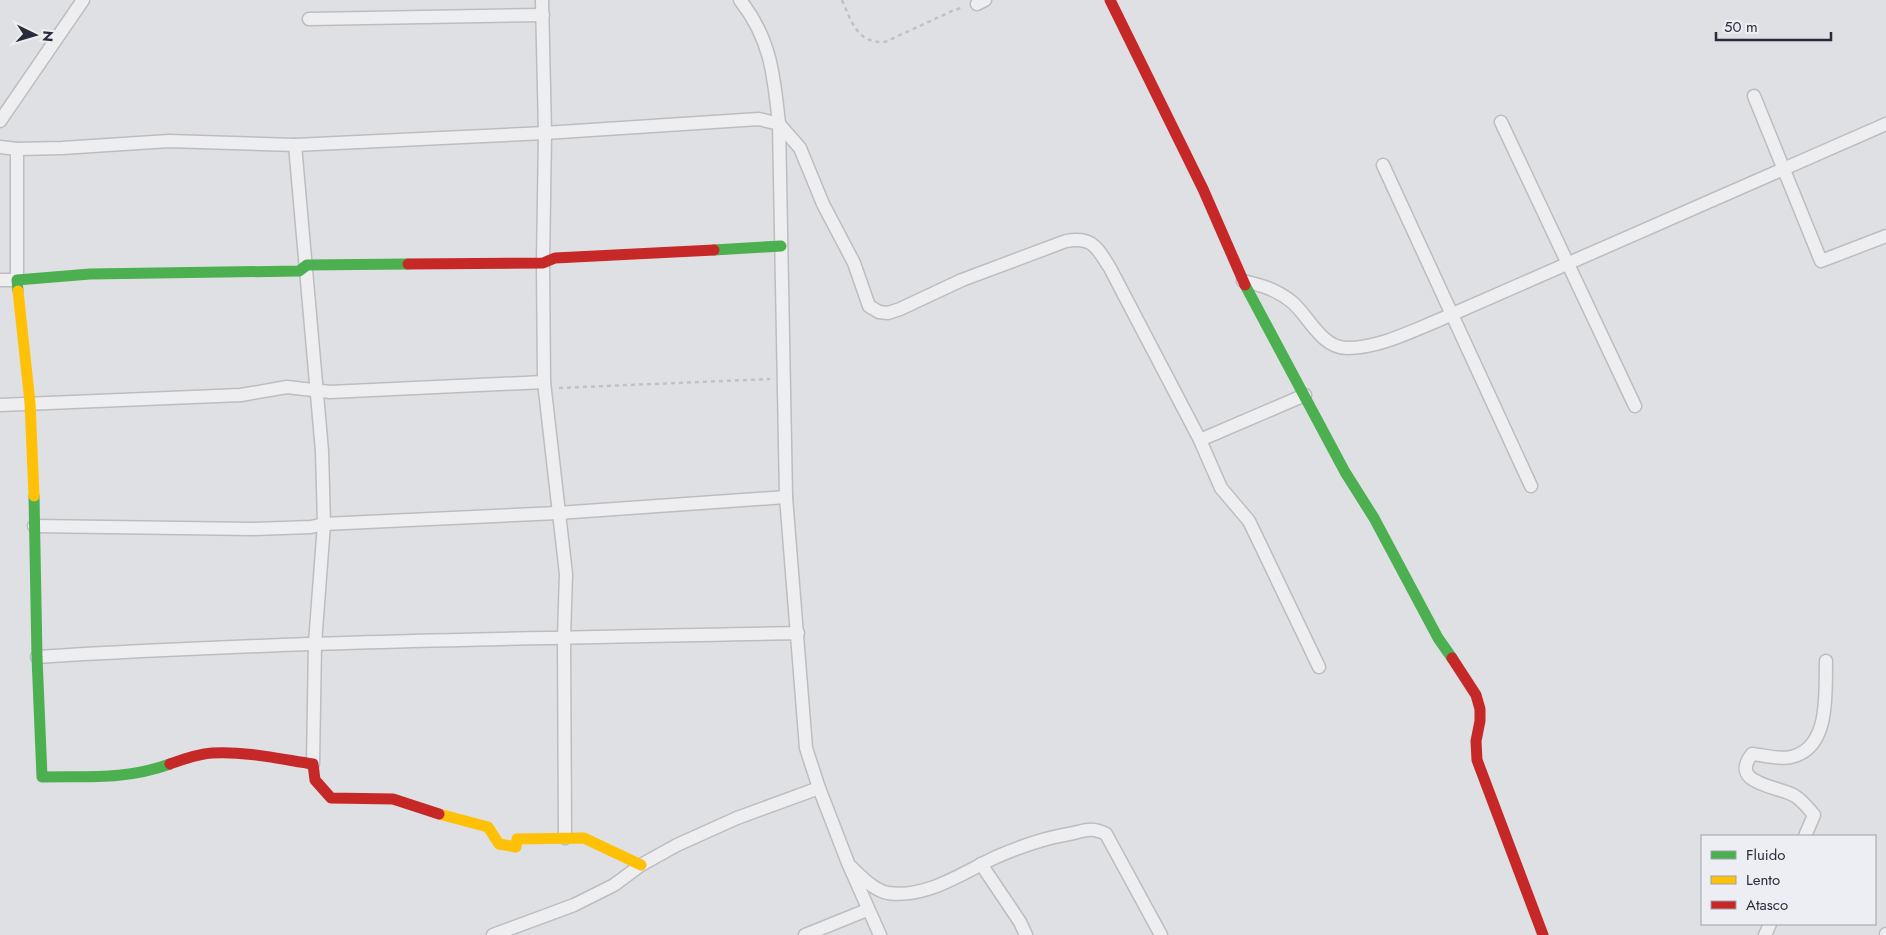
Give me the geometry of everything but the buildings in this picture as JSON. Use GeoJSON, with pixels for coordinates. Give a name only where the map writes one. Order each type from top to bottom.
{"type":"FeatureCollection","features":[{"type":"Feature","properties":{"kind":"street"},"geometry":{"type":"LineString","coordinates":[[0,121],[83,0]]}},
{"type":"Feature","properties":{"kind":"street"},"geometry":{"type":"LineString","coordinates":[[542,0],[545,133],[544,385],[566,574],[564,637],[565,838]]}},
{"type":"Feature","properties":{"kind":"street"},"geometry":{"type":"LineString","coordinates":[[740,0],[752,15],[774,72],[779,124],[786,497],[806,748],[819,788],[848,863],[867,910],[880,935]]}},
{"type":"Feature","properties":{"kind":"street"},"geometry":{"type":"LineString","coordinates":[[1110,0],[1204,190],[1243,281],[1345,472],[1374,518],[1438,638],[1476,695],[1480,709],[1476,760],[1543,935]]}},
{"type":"Feature","properties":{"kind":"street"},"geometry":{"type":"LineString","coordinates":[[309,19],[543,15]]}},
{"type":"Feature","properties":{"kind":"street"},"geometry":{"type":"LineString","coordinates":[[1754,96],[1821,261],[1886,236]]}},
{"type":"Feature","properties":{"kind":"street"},"geometry":{"type":"LineString","coordinates":[[0,147],[17,149],[62,148],[169,141],[295,145],[545,133],[759,119],[779,124],[800,148],[823,204],[854,263],[869,306],[879,312],[888,313],[900,309],[962,280],[1066,241],[1077,239],[1095,245],[1110,268],[1200,440],[1221,488],[1249,521],[1319,667]]}},
{"type":"Feature","properties":{"kind":"street"},"geometry":{"type":"LineString","coordinates":[[1501,122],[1635,406]]}},
{"type":"Feature","properties":{"kind":"street"},"geometry":{"type":"LineString","coordinates":[[1243,281],[1265,286],[1279,293],[1294,304],[1307,321],[1326,340],[1344,348],[1365,346],[1396,338],[1886,124]]}},
{"type":"Feature","properties":{"kind":"street"},"geometry":{"type":"LineString","coordinates":[[295,145],[322,451],[324,524],[315,643],[315,780],[331,798],[393,799],[417,808],[488,827],[499,844],[516,847],[518,839],[584,838],[641,865]]}},
{"type":"Feature","properties":{"kind":"street"},"geometry":{"type":"LineString","coordinates":[[17,149],[17,280],[30,403],[34,479],[37,657],[42,777],[130,775],[210,753],[254,755],[314,764]]}},
{"type":"Feature","properties":{"kind":"street"},"geometry":{"type":"LineString","coordinates":[[1383,165],[1531,486]]}},
{"type":"Feature","properties":{"kind":"street"},"geometry":{"type":"LineString","coordinates":[[0,280],[90,274],[299,271],[307,265],[543,263],[555,258],[781,246]]}},
{"type":"Feature","properties":{"kind":"street"},"geometry":{"type":"LineString","coordinates":[[0,404],[241,394],[288,387],[316,391],[544,385]]}},
{"type":"Feature","properties":{"kind":"street"},"geometry":{"type":"LineString","coordinates":[[1200,440],[1305,396]]}},
{"type":"Feature","properties":{"kind":"street"},"geometry":{"type":"LineString","coordinates":[[34,526],[254,529],[311,527],[324,524],[558,513],[786,497]]}},
{"type":"Feature","properties":{"kind":"street"},"geometry":{"type":"LineString","coordinates":[[37,657],[315,643],[798,633]]}},
{"type":"Feature","properties":{"kind":"street"},"geometry":{"type":"LineString","coordinates":[[1806,835],[1814,815],[1805,804],[1793,795],[1772,789],[1758,782],[1748,775],[1746,768],[1752,754],[1791,757],[1812,745],[1819,733],[1823,720],[1826,661]]}},
{"type":"Feature","properties":{"kind":"street"},"geometry":{"type":"LineString","coordinates":[[493,935],[574,905],[614,885],[641,865],[677,845],[737,818],[819,788]]}},
{"type":"Feature","properties":{"kind":"street"},"geometry":{"type":"LineString","coordinates":[[848,863],[874,887],[886,893],[919,892],[998,856],[1054,836],[1084,830],[1097,830],[1106,834],[1161,935]]}},
{"type":"Feature","properties":{"kind":"street"},"geometry":{"type":"LineString","coordinates":[[981,864],[1020,922],[1026,935]]}},
{"type":"Feature","properties":{"kind":"street"},"geometry":{"type":"LineString","coordinates":[[804,935],[867,910]]}},
{"type":"Feature","properties":{"kind":"path"},"geometry":{"type":"LineString","coordinates":[[842,0],[852,24],[862,38],[874,42],[885,42],[952,11],[981,2]]}},
{"type":"Feature","properties":{"kind":"path"},"geometry":{"type":"LineString","coordinates":[[544,385],[784,379]]}},
{"type":"Feature","properties":{"kind":"traffic: fast"},"geometry":{"type":"LineString","coordinates":[[714,250],[781,246]]}},
{"type":"Feature","properties":{"kind":"traffic: fast"},"geometry":{"type":"LineString","coordinates":[[18,291],[17,280],[90,274],[299,271],[307,265],[408,264]]}},
{"type":"Feature","properties":{"kind":"traffic: fast"},"geometry":{"type":"LineString","coordinates":[[1245,285],[1345,472],[1374,518],[1438,638],[1452,658]]}},
{"type":"Feature","properties":{"kind":"traffic: fast"},"geometry":{"type":"LineString","coordinates":[[34,496],[37,657],[42,777],[122,775],[170,764]]}},
{"type":"Feature","properties":{"kind":"traffic: slow"},"geometry":{"type":"LineString","coordinates":[[18,291],[30,403],[34,496]]}},
{"type":"Feature","properties":{"kind":"traffic: slow"},"geometry":{"type":"LineString","coordinates":[[439,814],[488,827],[499,844],[516,847],[517,839],[584,838],[641,865]]}},
{"type":"Feature","properties":{"kind":"traffic: jam"},"geometry":{"type":"LineString","coordinates":[[1110,0],[1203,189],[1245,285]]}},
{"type":"Feature","properties":{"kind":"traffic: jam"},"geometry":{"type":"LineString","coordinates":[[408,264],[543,263],[555,258],[714,250]]}},
{"type":"Feature","properties":{"kind":"traffic: jam"},"geometry":{"type":"LineString","coordinates":[[1452,658],[1476,695],[1480,709],[1476,741],[1477,760],[1543,935]]}},
{"type":"Feature","properties":{"kind":"traffic: jam"},"geometry":{"type":"LineString","coordinates":[[170,764],[201,754],[212,753],[237,753],[313,764],[315,780],[331,798],[393,799],[439,814]]}}]}
